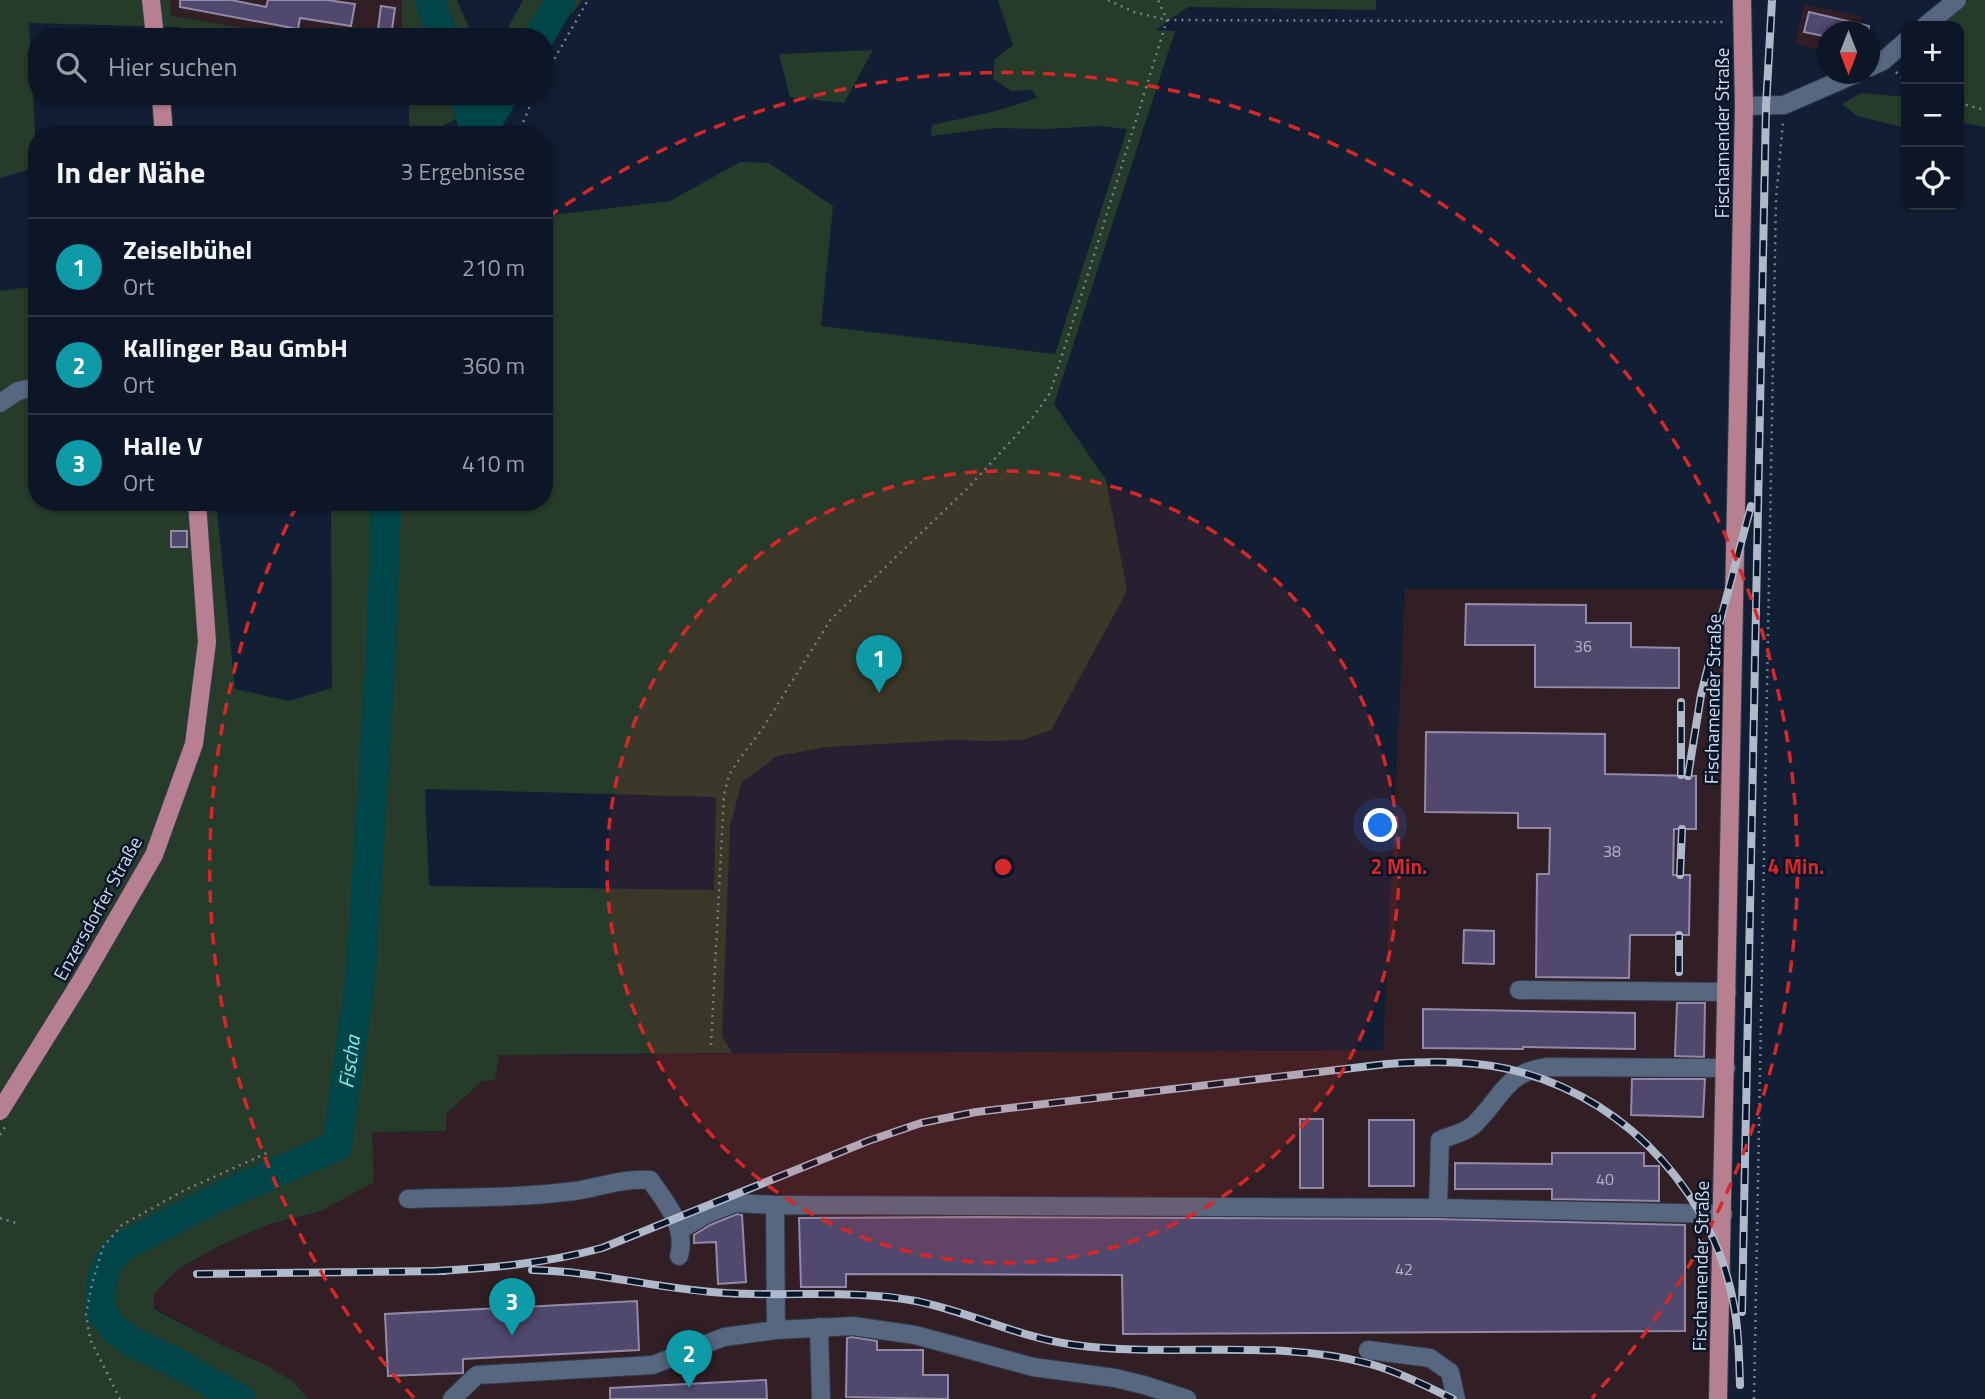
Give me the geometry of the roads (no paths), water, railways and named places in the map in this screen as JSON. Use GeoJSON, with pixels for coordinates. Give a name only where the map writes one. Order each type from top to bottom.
{"type":"FeatureCollection","features":[{"type":"Feature","properties":{"kind":"main road"},"geometry":{"type":"LineString","coordinates":[[151,0],[154,28]]}},
{"type":"Feature","properties":{"kind":"main road","name":"Fischamender Straße"},"geometry":{"type":"LineString","coordinates":[[1718,1399],[1744,106],[1742,0]]}},
{"type":"Feature","properties":{"kind":"main road"},"geometry":{"type":"LineString","coordinates":[[162,105],[163,126]]}},
{"type":"Feature","properties":{"kind":"main road","name":"Enzersdorfer Straße"},"geometry":{"type":"LineString","coordinates":[[0,1111],[81,981],[153,855],[194,744],[207,642],[198,511]]}},
{"type":"Feature","properties":{"kind":"street"},"geometry":{"type":"LineString","coordinates":[[1931,21],[1957,0]]}},
{"type":"Feature","properties":{"kind":"street"},"geometry":{"type":"LineString","coordinates":[[1880,62],[1901,45]]}},
{"type":"Feature","properties":{"kind":"street"},"geometry":{"type":"LineString","coordinates":[[1744,106],[1784,105],[1832,84]]}},
{"type":"Feature","properties":{"kind":"street"},"geometry":{"type":"LineString","coordinates":[[0,402],[18,391],[28,389]]}},
{"type":"Feature","properties":{"kind":"street"},"geometry":{"type":"LineString","coordinates":[[1519,990],[1727,992]]}},
{"type":"Feature","properties":{"kind":"street"},"geometry":{"type":"LineString","coordinates":[[1438,1208],[1440,1140],[1471,1128],[1509,1082],[1524,1073],[1548,1067],[1726,1068]]}},
{"type":"Feature","properties":{"kind":"street"},"geometry":{"type":"LineString","coordinates":[[408,1199],[575,1191],[634,1179],[650,1180],[671,1210],[680,1230],[683,1243],[679,1256]]}},
{"type":"Feature","properties":{"kind":"street"},"geometry":{"type":"LineString","coordinates":[[680,1230],[705,1215],[735,1203],[1438,1208],[1723,1214]]}},
{"type":"Feature","properties":{"kind":"street"},"geometry":{"type":"LineString","coordinates":[[775,1205],[775,1330]]}},
{"type":"Feature","properties":{"kind":"street"},"geometry":{"type":"LineString","coordinates":[[452,1399],[477,1375],[653,1365],[724,1337],[775,1330],[853,1326],[915,1335],[1033,1367],[1115,1378],[1187,1399]]}},
{"type":"Feature","properties":{"kind":"street"},"geometry":{"type":"LineString","coordinates":[[819,1327],[821,1399]]}},
{"type":"Feature","properties":{"kind":"street"},"geometry":{"type":"LineString","coordinates":[[1368,1350],[1430,1358],[1450,1372],[1457,1399]]}},
{"type":"Feature","properties":{"kind":"waterway","name":"Fischa"},"geometry":{"type":"LineString","coordinates":[[430,0],[440,28]]}},
{"type":"Feature","properties":{"kind":"waterway","name":"Fischa"},"geometry":{"type":"LineString","coordinates":[[544,28],[561,0]]}},
{"type":"Feature","properties":{"kind":"waterway","name":"Fischa"},"geometry":{"type":"LineString","coordinates":[[467,105],[474,126]]}},
{"type":"Feature","properties":{"kind":"waterway","name":"Fischa"},"geometry":{"type":"LineString","coordinates":[[485,126],[497,105]]}},
{"type":"Feature","properties":{"kind":"waterway","name":"Fischa"},"geometry":{"type":"LineString","coordinates":[[240,1399],[132,1342],[114,1329],[101,1311],[102,1279],[109,1262],[121,1247],[221,1196],[337,1146],[361,973],[381,654],[386,511]]}},
{"type":"Feature","properties":{"kind":"railway"},"geometry":{"type":"LineString","coordinates":[[1742,1312],[1766,107],[1772,0]]}},
{"type":"Feature","properties":{"kind":"railway"},"geometry":{"type":"LineString","coordinates":[[1688,776],[1701,695],[1751,506]]}},
{"type":"Feature","properties":{"kind":"railway"},"geometry":{"type":"LineString","coordinates":[[1681,702],[1681,775]]}},
{"type":"Feature","properties":{"kind":"railway"},"geometry":{"type":"LineString","coordinates":[[1680,875],[1682,829]]}},
{"type":"Feature","properties":{"kind":"railway"},"geometry":{"type":"LineString","coordinates":[[1679,935],[1679,972]]}},
{"type":"Feature","properties":{"kind":"railway"},"geometry":{"type":"LineString","coordinates":[[436,1271],[520,1264],[602,1248],[868,1141],[921,1123],[976,1112],[1387,1064],[1473,1064],[1524,1073],[1563,1087],[1599,1107],[1632,1131],[1662,1160],[1687,1192],[1708,1228],[1724,1266],[1736,1316],[1740,1385]]}},
{"type":"Feature","properties":{"kind":"railway"},"geometry":{"type":"LineString","coordinates":[[532,1270],[702,1291],[892,1297],[936,1306],[1035,1337],[1075,1345],[1149,1350],[1260,1350],[1334,1356],[1391,1371],[1453,1399]]}},
{"type":"Feature","properties":{"kind":"railway"},"geometry":{"type":"LineString","coordinates":[[197,1274],[444,1271]]}},
{"type":"Feature","properties":{"kind":"place","name":"Zeiselbühel"},"geometry":{"type":"Point","coordinates":[879,693]}},
{"type":"Feature","properties":{"kind":"place","name":"Halle V"},"geometry":{"type":"Point","coordinates":[512,1336]}},
{"type":"Feature","properties":{"kind":"place","name":"Kallinger Bau GmbH"},"geometry":{"type":"Point","coordinates":[689,1388]}}]}
